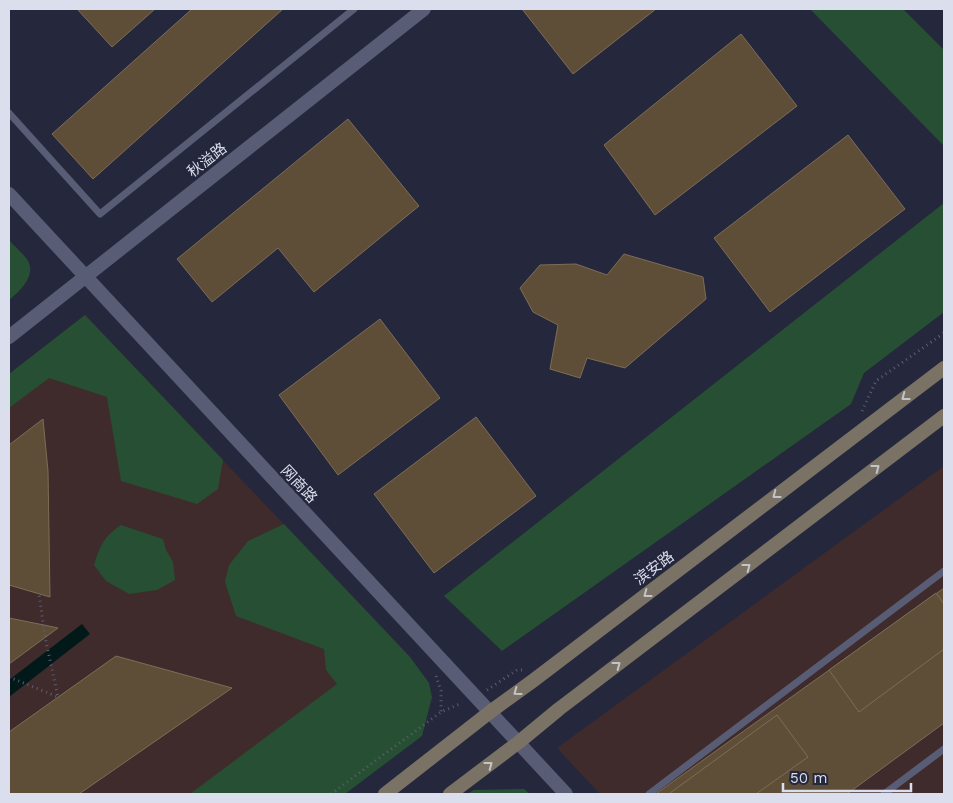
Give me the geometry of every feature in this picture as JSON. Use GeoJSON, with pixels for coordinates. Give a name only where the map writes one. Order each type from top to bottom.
{"type":"FeatureCollection","features":[{"type":"Feature","properties":{"kind":"main road","name":"滨安路"},"geometry":{"type":"LineString","coordinates":[[385,794],[490,712],[944,368]]}},
{"type":"Feature","properties":{"kind":"main road"},"geometry":{"type":"LineString","coordinates":[[450,794],[566,703],[944,416]]}},
{"type":"Feature","properties":{"kind":"street","name":"秋溢路"},"geometry":{"type":"LineString","coordinates":[[9,337],[424,9]]}},
{"type":"Feature","properties":{"kind":"street","name":"网商路"},"geometry":{"type":"LineString","coordinates":[[9,194],[566,794]]}},
{"type":"Feature","properties":{"kind":"lane"},"geometry":{"type":"LineString","coordinates":[[9,113],[100,214],[354,9]]}},
{"type":"Feature","properties":{"kind":"lane"},"geometry":{"type":"LineString","coordinates":[[649,794],[944,571]]}},
{"type":"Feature","properties":{"kind":"lane"},"geometry":{"type":"LineString","coordinates":[[884,794],[944,749]]}},
{"type":"Feature","properties":{"kind":"path"},"geometry":{"type":"LineString","coordinates":[[860,414],[876,381],[944,333]]}},
{"type":"Feature","properties":{"kind":"path"},"geometry":{"type":"LineString","coordinates":[[9,677],[58,697],[45,637],[39,594]]}},
{"type":"Feature","properties":{"kind":"path"},"geometry":{"type":"LineString","coordinates":[[331,794],[441,712],[476,698],[516,670],[526,669]]}},
{"type":"Feature","properties":{"kind":"shaded area"},"geometry":{"type":"Polygon","coordinates":[[[85,315],[410,657],[223,794],[9,794],[9,374],[85,315]]]}},
{"type":"Feature","properties":{"kind":"shaded area"},"geometry":{"type":"Polygon","coordinates":[[[944,466],[944,794],[600,794],[557,748],[944,466]]]}},
{"type":"Feature","properties":{"kind":"shaded area"},"geometry":{"type":"Polygon","coordinates":[[[82,624],[90,634],[9,697],[9,680],[82,624]]]}},
{"type":"Feature","properties":{"kind":"green space"},"geometry":{"type":"Polygon","coordinates":[[[810,9],[903,9],[944,50],[944,146],[810,9]]]}},
{"type":"Feature","properties":{"kind":"green space"},"geometry":{"type":"Polygon","coordinates":[[[944,203],[944,312],[864,373],[851,404],[502,651],[444,596],[944,203]]]}},
{"type":"Feature","properties":{"kind":"green space"},"geometry":{"type":"Polygon","coordinates":[[[9,240],[28,261],[30,272],[26,283],[9,300],[9,240]]]}},
{"type":"Feature","properties":{"kind":"green space"},"geometry":{"type":"Polygon","coordinates":[[[85,315],[223,460],[218,489],[197,504],[121,481],[107,397],[49,378],[9,408],[9,374],[85,315]]]}},
{"type":"Feature","properties":{"kind":"green space"},"geometry":{"type":"Polygon","coordinates":[[[284,524],[410,657],[429,683],[432,697],[422,736],[345,794],[190,794],[337,684],[326,670],[324,649],[236,616],[225,582],[229,565],[248,541],[284,524]]]}},
{"type":"Feature","properties":{"kind":"green space"},"geometry":{"type":"Polygon","coordinates":[[[121,525],[163,539],[166,550],[173,562],[175,580],[157,590],[129,594],[106,581],[94,565],[103,542],[121,525]]]}},
{"type":"Feature","properties":{"kind":"green space"},"geometry":{"type":"Polygon","coordinates":[[[524,789],[530,794],[467,794],[474,790],[524,789]]]}},
{"type":"Feature","properties":{"kind":"building"},"geometry":{"type":"Polygon","coordinates":[[[77,9],[155,9],[112,47],[77,9]]]}},
{"type":"Feature","properties":{"kind":"building"},"geometry":{"type":"Polygon","coordinates":[[[192,9],[283,9],[93,179],[52,134],[192,9]]]}},
{"type":"Feature","properties":{"kind":"building"},"geometry":{"type":"Polygon","coordinates":[[[522,9],[656,9],[573,74],[522,9]]]}},
{"type":"Feature","properties":{"kind":"building"},"geometry":{"type":"Polygon","coordinates":[[[741,34],[797,106],[655,215],[604,145],[741,34]]]}},
{"type":"Feature","properties":{"kind":"building"},"geometry":{"type":"Polygon","coordinates":[[[348,119],[419,206],[314,292],[278,248],[212,302],[177,259],[348,119]]]}},
{"type":"Feature","properties":{"kind":"building"},"geometry":{"type":"Polygon","coordinates":[[[848,135],[905,209],[770,312],[714,238],[848,135]]]}},
{"type":"Feature","properties":{"kind":"building"},"geometry":{"type":"Polygon","coordinates":[[[624,254],[703,277],[706,299],[625,368],[587,358],[580,378],[550,369],[558,325],[533,312],[520,288],[540,265],[576,264],[607,275],[624,254]]]}},
{"type":"Feature","properties":{"kind":"building"},"geometry":{"type":"Polygon","coordinates":[[[380,319],[440,398],[338,475],[279,395],[380,319]]]}},
{"type":"Feature","properties":{"kind":"building"},"geometry":{"type":"Polygon","coordinates":[[[476,417],[536,496],[434,573],[374,494],[476,417]]]}},
{"type":"Feature","properties":{"kind":"building"},"geometry":{"type":"Polygon","coordinates":[[[43,419],[48,471],[50,597],[9,585],[9,445],[43,419]]]}},
{"type":"Feature","properties":{"kind":"building"},"geometry":{"type":"Polygon","coordinates":[[[944,588],[944,723],[847,794],[657,794],[657,793],[944,588]]]}},
{"type":"Feature","properties":{"kind":"building"},"geometry":{"type":"Polygon","coordinates":[[[936,593],[944,604],[944,649],[859,712],[829,670],[936,593]]]}},
{"type":"Feature","properties":{"kind":"building"},"geometry":{"type":"Polygon","coordinates":[[[9,618],[44,625],[58,628],[9,664],[9,618]]]}},
{"type":"Feature","properties":{"kind":"building"},"geometry":{"type":"Polygon","coordinates":[[[116,656],[232,688],[79,794],[9,794],[9,732],[116,656]]]}},
{"type":"Feature","properties":{"kind":"building"},"geometry":{"type":"Polygon","coordinates":[[[777,715],[808,757],[756,794],[670,793],[777,715]]]}}]}
